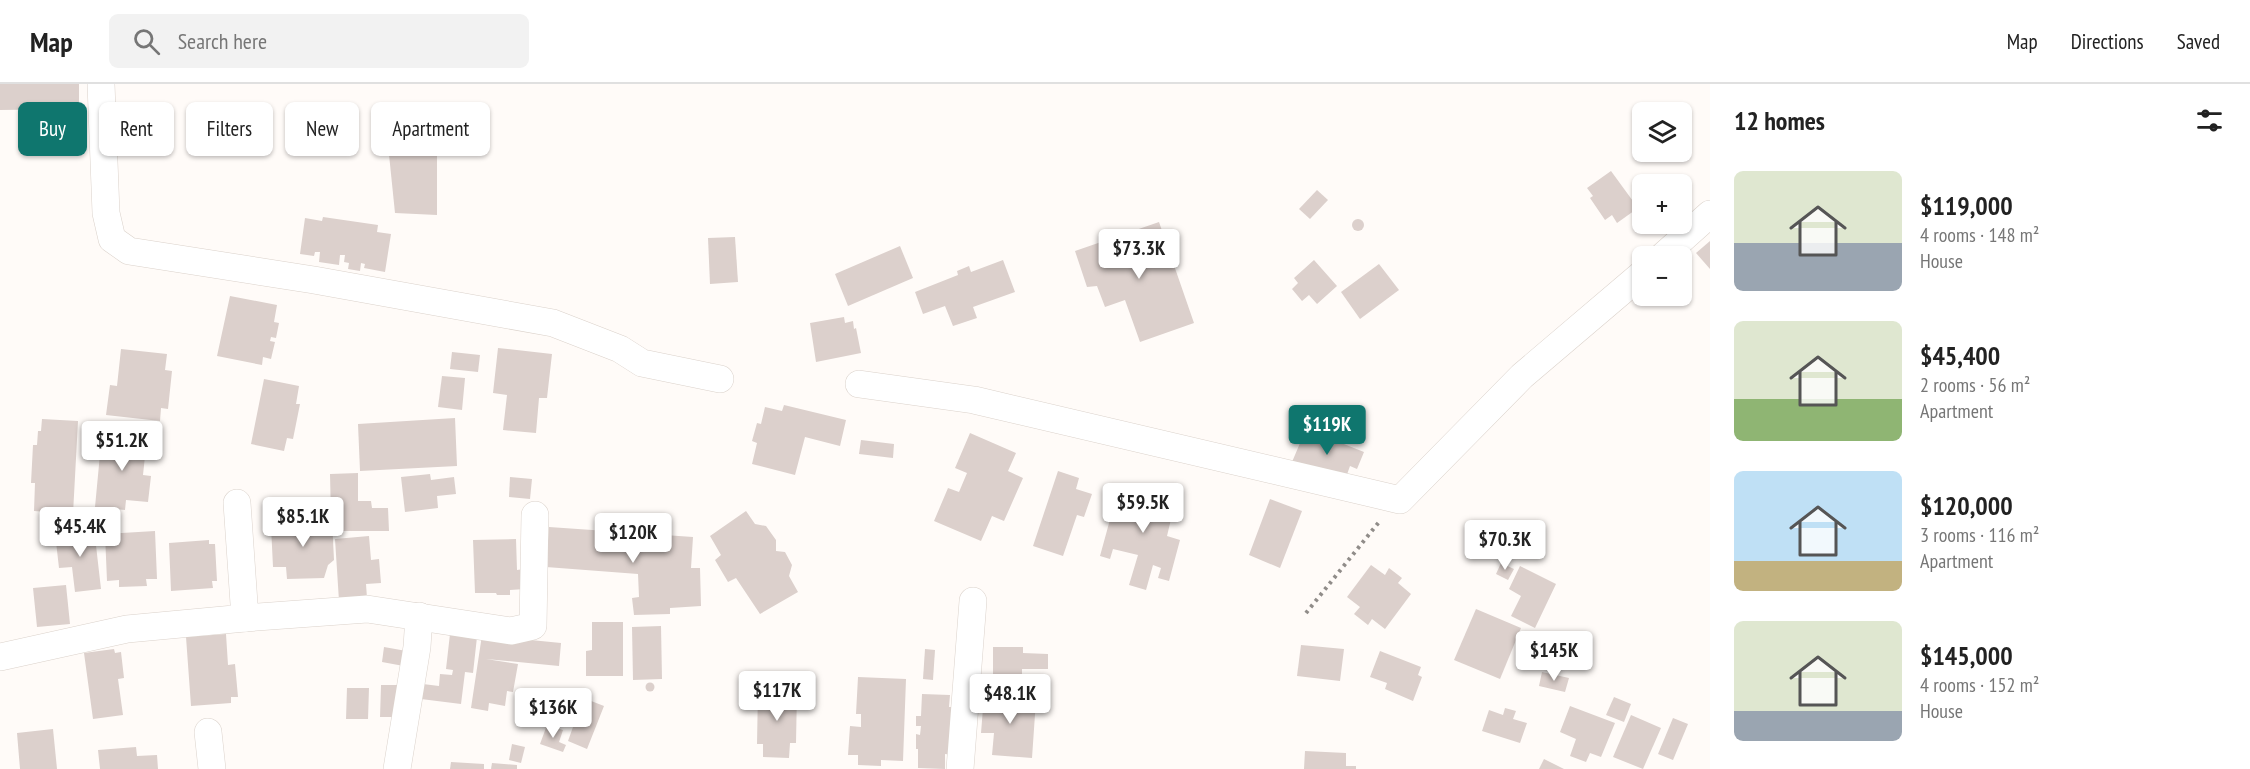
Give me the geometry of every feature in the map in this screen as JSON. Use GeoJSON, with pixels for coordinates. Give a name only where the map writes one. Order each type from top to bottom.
{"type":"FeatureCollection","features":[{"type":"Feature","properties":{"kind":"street"},"geometry":{"type":"LineString","coordinates":[[101,84],[106,213],[112,239],[129,251],[314,280],[553,323],[620,349],[642,363],[720,379]]}},
{"type":"Feature","properties":{"kind":"street"},"geometry":{"type":"LineString","coordinates":[[1674,246],[1710,214]]}},
{"type":"Feature","properties":{"kind":"street"},"geometry":{"type":"LineString","coordinates":[[859,384],[974,400],[1400,500],[1522,376],[1632,282]]}},
{"type":"Feature","properties":{"kind":"street"},"geometry":{"type":"LineString","coordinates":[[237,503],[245,618]]}},
{"type":"Feature","properties":{"kind":"street"},"geometry":{"type":"LineString","coordinates":[[0,657],[127,629],[367,609],[511,631],[533,626],[535,515]]}},
{"type":"Feature","properties":{"kind":"street"},"geometry":{"type":"LineString","coordinates":[[960,769],[973,601]]}},
{"type":"Feature","properties":{"kind":"street"},"geometry":{"type":"LineString","coordinates":[[397,769],[417,648],[419,616]]}},
{"type":"Feature","properties":{"kind":"street"},"geometry":{"type":"LineString","coordinates":[[208,732],[212,769]]}},
{"type":"Feature","properties":{"kind":"path"},"geometry":{"type":"LineString","coordinates":[[1306,613],[1372,530],[1400,500]]}},
{"type":"Feature","properties":{"kind":"building"},"geometry":{"type":"Polygon","coordinates":[[[0,84],[79,84],[79,102],[18,102],[18,110],[0,110],[0,84]]]}},
{"type":"Feature","properties":{"kind":"building"},"geometry":{"type":"Polygon","coordinates":[[[389,156],[437,156],[437,215],[395,213],[389,156]]]}},
{"type":"Feature","properties":{"kind":"building"},"geometry":{"type":"Polygon","coordinates":[[[1611,171],[1632,200],[1632,212],[1617,223],[1612,215],[1605,220],[1590,198],[1593,196],[1587,188],[1611,171]]]}},
{"type":"Feature","properties":{"kind":"building"},"geometry":{"type":"Polygon","coordinates":[[[1317,190],[1328,200],[1310,219],[1299,209],[1317,190]]]}},
{"type":"Feature","properties":{"kind":"building"},"geometry":{"type":"Polygon","coordinates":[[[323,217],[378,225],[377,232],[391,234],[385,272],[364,268],[365,264],[361,263],[360,271],[348,269],[349,263],[344,262],[345,255],[340,255],[339,265],[319,262],[320,252],[315,252],[314,256],[300,254],[305,218],[322,221],[323,217]]]}},
{"type":"Feature","properties":{"kind":"building"},"geometry":{"type":"Polygon","coordinates":[[[1360,219],[1364,225],[1360,231],[1356,231],[1352,223],[1360,219]]]}},
{"type":"Feature","properties":{"kind":"building"},"geometry":{"type":"Polygon","coordinates":[[[1159,222],[1194,323],[1140,342],[1125,300],[1105,307],[1097,286],[1087,287],[1075,251],[1159,222]]]}},
{"type":"Feature","properties":{"kind":"building"},"geometry":{"type":"Polygon","coordinates":[[[735,237],[738,282],[710,284],[708,238],[735,237]]]}},
{"type":"Feature","properties":{"kind":"building"},"geometry":{"type":"Polygon","coordinates":[[[1710,241],[1710,269],[1696,253],[1710,241]]]}},
{"type":"Feature","properties":{"kind":"building"},"geometry":{"type":"Polygon","coordinates":[[[900,246],[913,278],[848,306],[835,274],[900,246]]]}},
{"type":"Feature","properties":{"kind":"building"},"geometry":{"type":"Polygon","coordinates":[[[1003,260],[1015,292],[973,307],[977,318],[953,326],[945,306],[923,314],[915,292],[958,275],[957,271],[969,266],[971,272],[1003,260]]]}},
{"type":"Feature","properties":{"kind":"building"},"geometry":{"type":"Polygon","coordinates":[[[1314,260],[1337,286],[1317,304],[1309,295],[1302,301],[1292,289],[1298,283],[1294,278],[1314,260]]]}},
{"type":"Feature","properties":{"kind":"building"},"geometry":{"type":"Polygon","coordinates":[[[1379,264],[1399,290],[1360,319],[1341,292],[1379,264]]]}},
{"type":"Feature","properties":{"kind":"building"},"geometry":{"type":"Polygon","coordinates":[[[230,296],[277,305],[274,322],[279,323],[276,338],[271,337],[270,341],[275,342],[271,359],[263,357],[262,365],[217,356],[230,296]]]}},
{"type":"Feature","properties":{"kind":"building"},"geometry":{"type":"Polygon","coordinates":[[[844,317],[845,323],[853,321],[861,353],[816,362],[810,323],[844,317]]]}},
{"type":"Feature","properties":{"kind":"building"},"geometry":{"type":"Polygon","coordinates":[[[498,348],[552,354],[547,398],[539,398],[536,433],[503,430],[507,395],[493,393],[498,348]]]}},
{"type":"Feature","properties":{"kind":"building"},"geometry":{"type":"Polygon","coordinates":[[[121,349],[167,354],[165,370],[172,371],[168,409],[161,408],[160,421],[106,415],[110,385],[117,386],[121,349]]]}},
{"type":"Feature","properties":{"kind":"building"},"geometry":{"type":"Polygon","coordinates":[[[452,352],[480,355],[478,372],[450,369],[452,352]]]}},
{"type":"Feature","properties":{"kind":"building"},"geometry":{"type":"Polygon","coordinates":[[[442,376],[465,378],[462,410],[438,407],[442,376]]]}},
{"type":"Feature","properties":{"kind":"building"},"geometry":{"type":"Polygon","coordinates":[[[264,379],[299,386],[296,404],[300,404],[293,439],[287,438],[284,451],[251,444],[264,379]]]}},
{"type":"Feature","properties":{"kind":"building"},"geometry":{"type":"Polygon","coordinates":[[[784,405],[846,420],[840,446],[805,437],[795,475],[752,464],[757,443],[752,441],[757,423],[761,424],[765,407],[782,411],[784,405]]]}},
{"type":"Feature","properties":{"kind":"building"},"geometry":{"type":"Polygon","coordinates":[[[455,418],[457,466],[360,471],[358,424],[455,418]]]}},
{"type":"Feature","properties":{"kind":"building"},"geometry":{"type":"Polygon","coordinates":[[[42,419],[78,421],[73,514],[34,511],[35,483],[31,483],[33,445],[37,445],[42,419]]]}},
{"type":"Feature","properties":{"kind":"building"},"geometry":{"type":"Polygon","coordinates":[[[1306,429],[1364,452],[1357,469],[1350,466],[1344,483],[1292,462],[1306,429]]]}},
{"type":"Feature","properties":{"kind":"building"},"geometry":{"type":"Polygon","coordinates":[[[102,433],[147,437],[143,475],[151,476],[148,502],[126,500],[125,510],[95,507],[102,433]]]}},
{"type":"Feature","properties":{"kind":"building"},"geometry":{"type":"Polygon","coordinates":[[[970,433],[1016,453],[1008,471],[1023,478],[1004,521],[992,516],[981,541],[934,521],[948,488],[959,492],[967,473],[955,468],[970,433]]]}},
{"type":"Feature","properties":{"kind":"building"},"geometry":{"type":"Polygon","coordinates":[[[861,440],[894,444],[893,458],[859,454],[861,440]]]}},
{"type":"Feature","properties":{"kind":"building"},"geometry":{"type":"Polygon","coordinates":[[[1058,471],[1079,478],[1076,489],[1092,494],[1084,517],[1077,515],[1063,556],[1033,546],[1058,471]]]}},
{"type":"Feature","properties":{"kind":"building"},"geometry":{"type":"Polygon","coordinates":[[[358,473],[358,501],[371,501],[372,508],[388,508],[389,531],[338,531],[338,516],[331,516],[330,474],[358,473]]]}},
{"type":"Feature","properties":{"kind":"building"},"geometry":{"type":"Polygon","coordinates":[[[430,474],[431,480],[454,477],[456,494],[437,496],[438,508],[405,512],[401,477],[430,474]]]}},
{"type":"Feature","properties":{"kind":"building"},"geometry":{"type":"Polygon","coordinates":[[[510,477],[532,479],[530,499],[509,497],[510,477]]]}},
{"type":"Feature","properties":{"kind":"building"},"geometry":{"type":"Polygon","coordinates":[[[1134,483],[1170,493],[1164,513],[1172,515],[1167,536],[1180,540],[1169,581],[1158,578],[1161,568],[1153,565],[1146,590],[1129,585],[1138,555],[1113,549],[1110,559],[1100,556],[1114,505],[1127,508],[1134,483]]]}},
{"type":"Feature","properties":{"kind":"building"},"geometry":{"type":"Polygon","coordinates":[[[1270,499],[1302,511],[1280,568],[1249,555],[1270,499]]]}},
{"type":"Feature","properties":{"kind":"building"},"geometry":{"type":"Polygon","coordinates":[[[746,511],[755,524],[766,526],[776,540],[776,551],[785,552],[792,565],[789,576],[798,592],[760,614],[736,578],[728,582],[715,560],[721,555],[710,536],[746,511]]]}},
{"type":"Feature","properties":{"kind":"building"},"geometry":{"type":"Polygon","coordinates":[[[285,516],[304,516],[305,523],[332,520],[334,560],[328,565],[324,578],[287,579],[286,567],[273,567],[271,526],[286,525],[285,516]]]}},
{"type":"Feature","properties":{"kind":"building"},"geometry":{"type":"Polygon","coordinates":[[[549,527],[693,537],[691,568],[700,568],[701,606],[670,608],[670,614],[634,615],[632,598],[639,597],[638,574],[546,567],[549,527]]]}},
{"type":"Feature","properties":{"kind":"building"},"geometry":{"type":"Polygon","coordinates":[[[94,528],[101,589],[75,592],[72,567],[59,568],[55,533],[94,528]]]}},
{"type":"Feature","properties":{"kind":"building"},"geometry":{"type":"Polygon","coordinates":[[[155,531],[157,579],[146,579],[147,586],[119,587],[119,580],[107,581],[105,534],[155,531]]]}},
{"type":"Feature","properties":{"kind":"building"},"geometry":{"type":"Polygon","coordinates":[[[369,536],[371,560],[379,559],[381,583],[366,584],[367,598],[339,601],[335,539],[369,536]]]}},
{"type":"Feature","properties":{"kind":"building"},"geometry":{"type":"Polygon","coordinates":[[[516,539],[517,570],[524,569],[525,589],[510,590],[510,595],[475,593],[473,540],[516,539]]]}},
{"type":"Feature","properties":{"kind":"building"},"geometry":{"type":"Polygon","coordinates":[[[209,540],[209,544],[215,544],[217,581],[212,581],[213,588],[171,591],[169,543],[209,540]]]}},
{"type":"Feature","properties":{"kind":"building"},"geometry":{"type":"Polygon","coordinates":[[[1501,563],[1514,569],[1508,580],[1496,574],[1501,563]]]}},
{"type":"Feature","properties":{"kind":"building"},"geometry":{"type":"Polygon","coordinates":[[[1371,565],[1385,575],[1389,568],[1402,578],[1398,583],[1411,594],[1385,629],[1372,619],[1368,625],[1354,614],[1360,607],[1347,597],[1371,565]]]}},
{"type":"Feature","properties":{"kind":"building"},"geometry":{"type":"Polygon","coordinates":[[[1520,566],[1556,584],[1535,628],[1511,616],[1521,596],[1509,589],[1520,566]]]}},
{"type":"Feature","properties":{"kind":"building"},"geometry":{"type":"Polygon","coordinates":[[[66,585],[70,624],[37,627],[33,588],[66,585]]]}},
{"type":"Feature","properties":{"kind":"building"},"geometry":{"type":"Polygon","coordinates":[[[1476,609],[1521,628],[1500,679],[1454,660],[1476,609]]]}},
{"type":"Feature","properties":{"kind":"building"},"geometry":{"type":"Polygon","coordinates":[[[592,622],[623,622],[623,676],[586,676],[586,651],[592,650],[592,622]]]}},
{"type":"Feature","properties":{"kind":"building"},"geometry":{"type":"Polygon","coordinates":[[[661,626],[662,679],[633,680],[632,627],[661,626]]]}},
{"type":"Feature","properties":{"kind":"building"},"geometry":{"type":"Polygon","coordinates":[[[226,634],[228,665],[235,664],[238,697],[231,697],[231,703],[191,706],[186,637],[226,634]]]}},
{"type":"Feature","properties":{"kind":"building"},"geometry":{"type":"Polygon","coordinates":[[[450,634],[477,637],[473,673],[465,672],[461,704],[421,699],[423,684],[439,686],[440,674],[452,675],[453,670],[446,669],[450,634]]]}},
{"type":"Feature","properties":{"kind":"building"},"geometry":{"type":"Polygon","coordinates":[[[482,635],[561,643],[559,666],[486,659],[518,664],[513,692],[507,691],[505,706],[489,703],[488,711],[471,708],[482,635]]]}},
{"type":"Feature","properties":{"kind":"building"},"geometry":{"type":"Polygon","coordinates":[[[1301,645],[1344,649],[1340,681],[1297,676],[1301,645]]]}},
{"type":"Feature","properties":{"kind":"building"},"geometry":{"type":"Polygon","coordinates":[[[384,647],[412,652],[409,667],[382,662],[384,647]]]}},
{"type":"Feature","properties":{"kind":"building"},"geometry":{"type":"Polygon","coordinates":[[[993,647],[1023,647],[1023,653],[1048,654],[1048,669],[1022,669],[1022,678],[1014,678],[1014,691],[999,690],[999,678],[993,677],[993,647]]]}},
{"type":"Feature","properties":{"kind":"building"},"geometry":{"type":"Polygon","coordinates":[[[114,649],[115,653],[121,652],[124,678],[118,679],[123,715],[93,719],[84,653],[114,649]]]}},
{"type":"Feature","properties":{"kind":"building"},"geometry":{"type":"Polygon","coordinates":[[[925,649],[935,650],[933,680],[923,679],[925,649]]]}},
{"type":"Feature","properties":{"kind":"building"},"geometry":{"type":"Polygon","coordinates":[[[1380,651],[1421,667],[1418,675],[1422,677],[1413,701],[1385,689],[1387,683],[1370,677],[1380,651]]]}},
{"type":"Feature","properties":{"kind":"building"},"geometry":{"type":"Polygon","coordinates":[[[1542,672],[1569,678],[1565,692],[1539,686],[1542,672]]]}},
{"type":"Feature","properties":{"kind":"building"},"geometry":{"type":"Polygon","coordinates":[[[858,677],[906,679],[903,761],[881,760],[881,766],[858,765],[858,755],[848,755],[850,726],[861,727],[861,714],[856,714],[858,677]]]}},
{"type":"Feature","properties":{"kind":"building"},"geometry":{"type":"Polygon","coordinates":[[[650,682],[655,687],[650,692],[645,687],[650,682]]]}},
{"type":"Feature","properties":{"kind":"building"},"geometry":{"type":"Polygon","coordinates":[[[381,685],[401,685],[401,717],[380,717],[381,685]]]}},
{"type":"Feature","properties":{"kind":"building"},"geometry":{"type":"Polygon","coordinates":[[[347,688],[369,688],[368,719],[346,719],[347,688]]]}},
{"type":"Feature","properties":{"kind":"building"},"geometry":{"type":"Polygon","coordinates":[[[758,690],[797,691],[796,743],[790,743],[789,758],[763,757],[763,744],[757,744],[758,690]]]}},
{"type":"Feature","properties":{"kind":"building"},"geometry":{"type":"Polygon","coordinates":[[[922,694],[950,695],[949,707],[956,707],[954,755],[945,754],[945,769],[918,768],[916,734],[920,735],[921,726],[916,726],[916,716],[921,716],[922,694]]]}},
{"type":"Feature","properties":{"kind":"building"},"geometry":{"type":"Polygon","coordinates":[[[984,696],[1036,700],[1032,758],[992,755],[994,733],[981,733],[984,696]]]}},
{"type":"Feature","properties":{"kind":"building"},"geometry":{"type":"Polygon","coordinates":[[[534,697],[578,713],[586,699],[604,706],[587,749],[568,741],[573,727],[529,711],[534,697]]]}},
{"type":"Feature","properties":{"kind":"building"},"geometry":{"type":"Polygon","coordinates":[[[1614,697],[1631,704],[1624,722],[1606,715],[1614,697]]]}},
{"type":"Feature","properties":{"kind":"building"},"geometry":{"type":"Polygon","coordinates":[[[1570,706],[1615,723],[1601,757],[1590,753],[1586,762],[1570,756],[1576,739],[1560,732],[1570,706]]]}},
{"type":"Feature","properties":{"kind":"building"},"geometry":{"type":"Polygon","coordinates":[[[1505,708],[1516,711],[1513,719],[1527,723],[1520,743],[1482,731],[1489,710],[1503,715],[1505,708]]]}},
{"type":"Feature","properties":{"kind":"building"},"geometry":{"type":"Polygon","coordinates":[[[1631,715],[1661,728],[1643,769],[1613,757],[1631,715]]]}},
{"type":"Feature","properties":{"kind":"building"},"geometry":{"type":"Polygon","coordinates":[[[1673,718],[1688,724],[1673,760],[1658,754],[1673,718]]]}},
{"type":"Feature","properties":{"kind":"building"},"geometry":{"type":"Polygon","coordinates":[[[547,725],[563,730],[559,742],[566,745],[563,752],[540,744],[547,725]]]}},
{"type":"Feature","properties":{"kind":"building"},"geometry":{"type":"Polygon","coordinates":[[[53,729],[57,769],[20,769],[17,733],[53,729]]]}},
{"type":"Feature","properties":{"kind":"building"},"geometry":{"type":"Polygon","coordinates":[[[512,744],[525,747],[521,763],[509,760],[512,744]]]}},
{"type":"Feature","properties":{"kind":"building"},"geometry":{"type":"Polygon","coordinates":[[[136,747],[137,756],[157,755],[158,769],[100,769],[98,750],[136,747]]]}},
{"type":"Feature","properties":{"kind":"building"},"geometry":{"type":"Polygon","coordinates":[[[1305,751],[1346,753],[1346,766],[1356,766],[1356,769],[1304,769],[1305,751]]]}},
{"type":"Feature","properties":{"kind":"building"},"geometry":{"type":"Polygon","coordinates":[[[1544,759],[1564,769],[1539,769],[1544,759]]]}},
{"type":"Feature","properties":{"kind":"building"},"geometry":{"type":"Polygon","coordinates":[[[451,762],[484,764],[484,769],[450,769],[451,762]]]}},
{"type":"Feature","properties":{"kind":"building"},"geometry":{"type":"Polygon","coordinates":[[[492,763],[517,765],[517,769],[491,769],[492,763]]]}}]}
